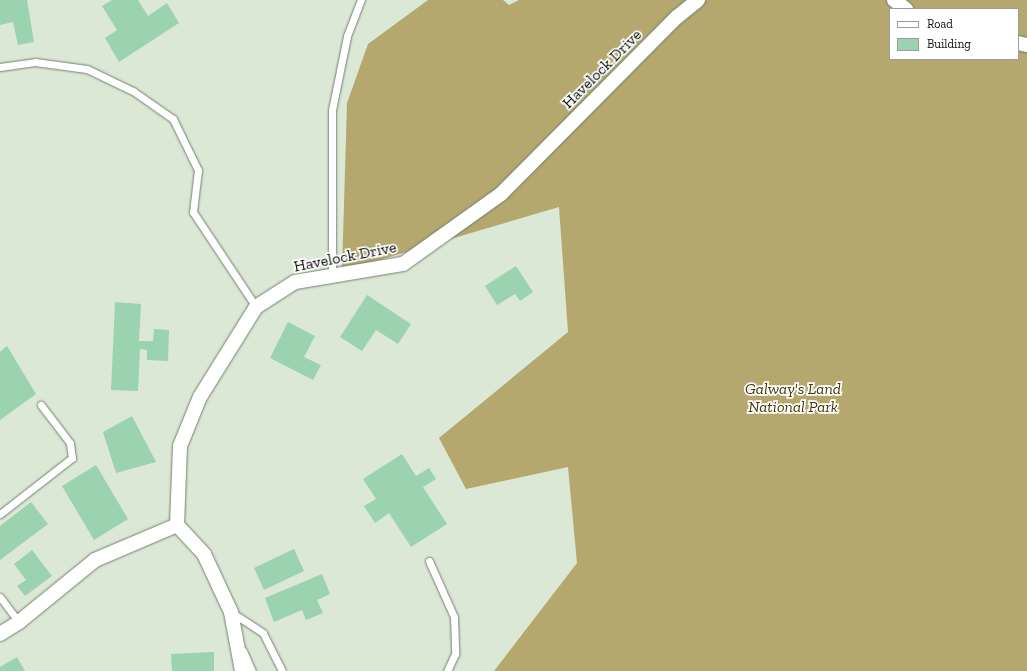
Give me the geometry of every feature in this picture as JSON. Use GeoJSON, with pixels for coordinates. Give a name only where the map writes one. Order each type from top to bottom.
{"type":"FeatureCollection","features":[{"type":"Feature","properties":{"kind":"street","name":"Havelock Drive"},"geometry":{"type":"LineString","coordinates":[[177,525],[180,446],[200,397],[256,307],[295,282],[404,264],[501,194],[677,17],[698,0]]}},
{"type":"Feature","properties":{"kind":"street"},"geometry":{"type":"LineString","coordinates":[[894,0],[905,8]]}},
{"type":"Feature","properties":{"kind":"street"},"geometry":{"type":"LineString","coordinates":[[0,634],[19,622],[95,560],[177,525],[204,554],[230,612],[237,638],[242,671]]}},
{"type":"Feature","properties":{"kind":"lane"},"geometry":{"type":"LineString","coordinates":[[332,277],[332,110],[347,36],[361,0]]}},
{"type":"Feature","properties":{"kind":"lane"},"geometry":{"type":"LineString","coordinates":[[0,67],[35,62],[87,69],[133,90],[173,119],[198,170],[193,212],[256,307]]}},
{"type":"Feature","properties":{"kind":"lane"},"geometry":{"type":"LineString","coordinates":[[0,514],[72,458],[70,443],[42,405]]}},
{"type":"Feature","properties":{"kind":"lane"},"geometry":{"type":"LineString","coordinates":[[429,561],[454,617],[455,654],[447,671]]}},
{"type":"Feature","properties":{"kind":"lane"},"geometry":{"type":"LineString","coordinates":[[0,598],[19,622]]}},
{"type":"Feature","properties":{"kind":"lane"},"geometry":{"type":"LineString","coordinates":[[230,612],[263,633],[282,671]]}},
{"type":"Feature","properties":{"kind":"lane"},"geometry":{"type":"LineString","coordinates":[[237,638],[252,671]]}},
{"type":"Feature","properties":{"kind":"green space","name":"Galway's Land National Park"},"geometry":{"type":"Polygon","coordinates":[[[428,0],[503,0],[509,5],[519,0],[1027,0],[1027,671],[494,671],[577,563],[568,467],[466,489],[439,438],[568,332],[559,207],[342,271],[347,103],[368,44],[428,0]]]}},
{"type":"Feature","properties":{"kind":"building"},"geometry":{"type":"Polygon","coordinates":[[[0,0],[27,0],[34,42],[18,45],[13,22],[0,25],[0,0]]]}},
{"type":"Feature","properties":{"kind":"building"},"geometry":{"type":"Polygon","coordinates":[[[112,0],[138,0],[148,16],[167,3],[179,23],[119,62],[105,38],[117,30],[102,6],[112,0]]]}},
{"type":"Feature","properties":{"kind":"building"},"geometry":{"type":"Polygon","coordinates":[[[516,266],[533,292],[520,301],[515,294],[497,305],[485,286],[516,266]]]}},
{"type":"Feature","properties":{"kind":"building"},"geometry":{"type":"Polygon","coordinates":[[[367,295],[411,324],[398,344],[376,330],[362,351],[340,337],[367,295]]]}},
{"type":"Feature","properties":{"kind":"building"},"geometry":{"type":"Polygon","coordinates":[[[115,302],[141,304],[139,341],[153,341],[154,329],[169,330],[168,361],[147,360],[147,350],[140,349],[138,391],[111,390],[115,302]]]}},
{"type":"Feature","properties":{"kind":"building"},"geometry":{"type":"Polygon","coordinates":[[[288,322],[315,336],[304,357],[321,365],[313,380],[270,358],[288,322]]]}},
{"type":"Feature","properties":{"kind":"building"},"geometry":{"type":"Polygon","coordinates":[[[7,346],[36,394],[0,420],[0,352],[7,346]]]}},
{"type":"Feature","properties":{"kind":"building"},"geometry":{"type":"Polygon","coordinates":[[[132,416],[156,462],[116,473],[103,432],[132,416]]]}},
{"type":"Feature","properties":{"kind":"building"},"geometry":{"type":"Polygon","coordinates":[[[402,454],[416,476],[429,468],[436,479],[423,487],[447,524],[411,547],[389,513],[375,523],[364,506],[376,499],[363,479],[402,454]]]}},
{"type":"Feature","properties":{"kind":"building"},"geometry":{"type":"Polygon","coordinates":[[[96,465],[128,519],[94,540],[62,486],[96,465]]]}},
{"type":"Feature","properties":{"kind":"building"},"geometry":{"type":"Polygon","coordinates":[[[31,502],[48,524],[0,560],[0,526],[31,502]]]}},
{"type":"Feature","properties":{"kind":"building"},"geometry":{"type":"Polygon","coordinates":[[[294,549],[304,571],[264,590],[254,568],[294,549]]]}},
{"type":"Feature","properties":{"kind":"building"},"geometry":{"type":"Polygon","coordinates":[[[32,550],[52,576],[25,596],[17,586],[26,580],[14,564],[32,550]]]}},
{"type":"Feature","properties":{"kind":"building"},"geometry":{"type":"Polygon","coordinates":[[[322,574],[330,594],[317,600],[323,613],[306,620],[302,610],[274,622],[265,598],[322,574]]]}},
{"type":"Feature","properties":{"kind":"building"},"geometry":{"type":"Polygon","coordinates":[[[214,652],[214,671],[172,671],[171,654],[214,652]]]}},
{"type":"Feature","properties":{"kind":"building"},"geometry":{"type":"Polygon","coordinates":[[[17,657],[25,671],[0,671],[0,667],[17,657]]]}}]}
